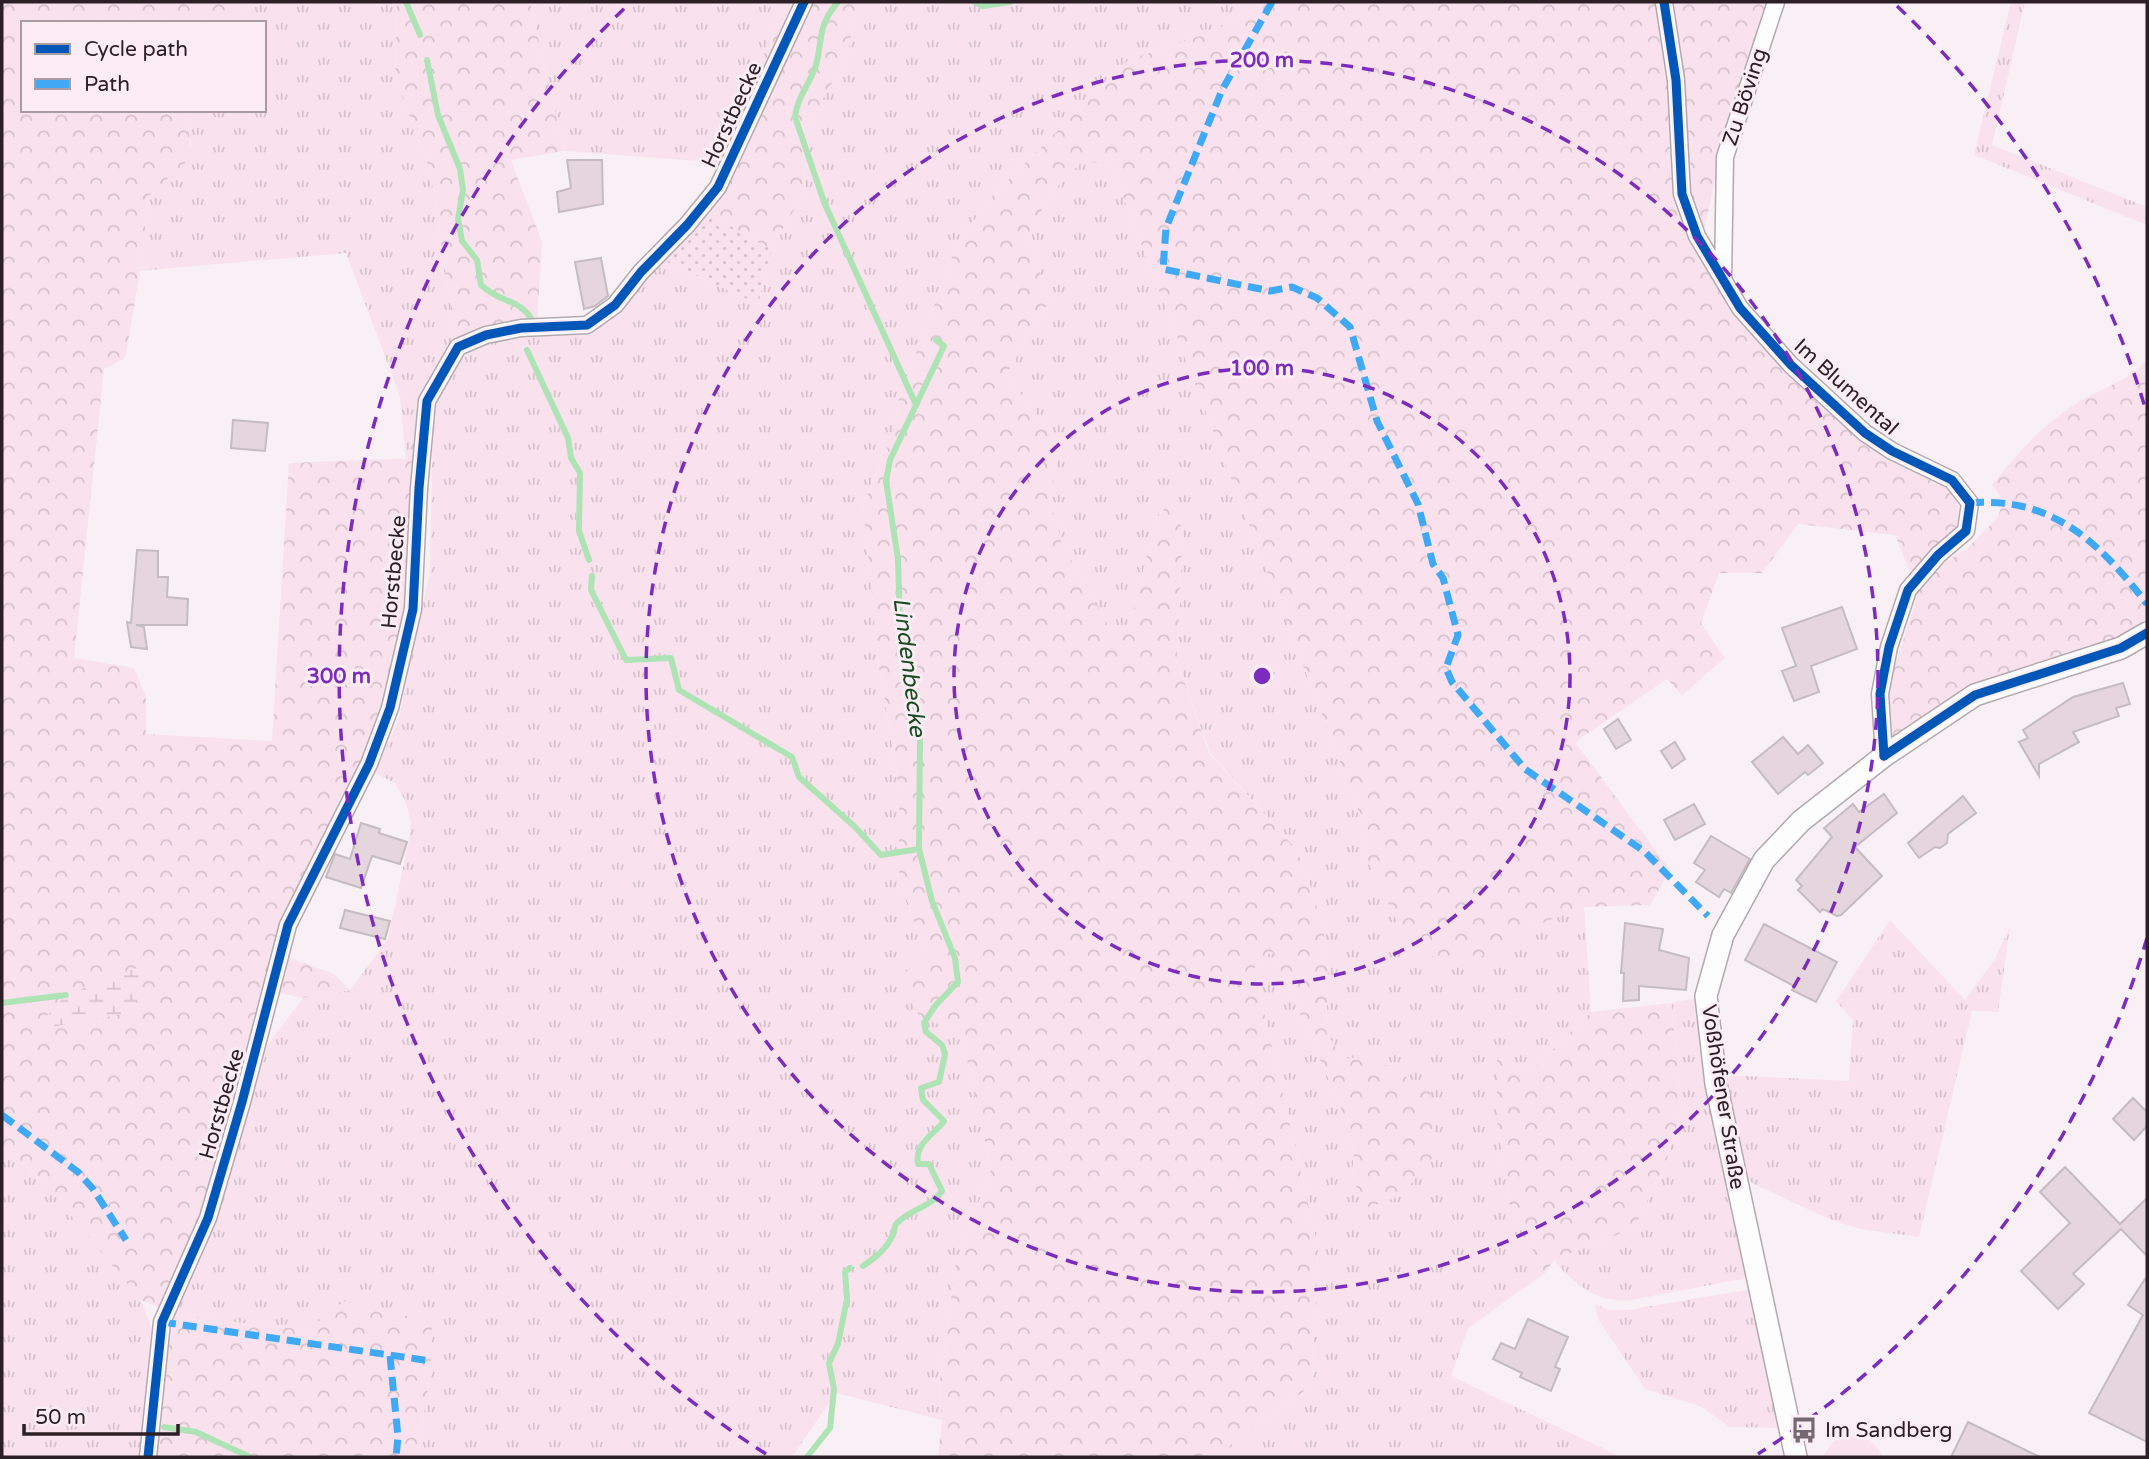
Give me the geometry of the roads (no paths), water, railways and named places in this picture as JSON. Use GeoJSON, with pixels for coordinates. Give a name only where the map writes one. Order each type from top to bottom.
{"type":"FeatureCollection","features":[{"type":"Feature","properties":{"kind":"street","name":"Horstbecke"},"geometry":{"type":"LineString","coordinates":[[148,1457],[162,1322],[208,1218],[242,1102],[288,925],[369,764],[390,708],[413,609],[419,488],[427,401],[458,347],[486,335],[521,328],[587,325],[615,305],[641,272],[687,225],[718,187],[804,2]]}},
{"type":"Feature","properties":{"kind":"street","name":"Im Blumental"},"geometry":{"type":"LineString","coordinates":[[1664,2],[1676,80],[1682,194],[1697,236],[1723,279],[1741,308],[1826,399],[1874,439],[1952,481],[1970,503],[1966,531],[1938,555],[1908,590],[1889,646],[1880,694],[1884,756]]}},
{"type":"Feature","properties":{"kind":"street","name":"Zu Böving"},"geometry":{"type":"LineString","coordinates":[[1723,279],[1725,157],[1776,2]]}},
{"type":"Feature","properties":{"kind":"street","name":"Voßhöfener Straße"},"geometry":{"type":"LineString","coordinates":[[1796,1457],[1737,1192],[1716,1084],[1706,996],[1723,935],[1764,860],[1801,821],[1884,756],[1975,695],[2122,648],[2147,634]]}},
{"type":"Feature","properties":{"kind":"waterway"},"geometry":{"type":"LineString","coordinates":[[406,2],[420,35]]}},
{"type":"Feature","properties":{"kind":"waterway","name":"Lindenbecke"},"geometry":{"type":"LineString","coordinates":[[838,2],[824,26],[816,65],[798,103],[795,117],[824,202],[916,405],[890,460],[886,481],[898,559],[900,622],[920,736],[919,849],[932,901],[955,958],[958,982],[935,1006],[924,1023],[926,1032],[942,1045],[945,1054],[939,1082],[921,1088],[923,1100],[944,1121],[922,1144],[918,1164],[929,1164],[942,1191],[896,1224],[891,1239],[884,1248],[863,1266]]}},
{"type":"Feature","properties":{"kind":"waterway"},"geometry":{"type":"LineString","coordinates":[[975,2],[983,6],[1010,2]]}},
{"type":"Feature","properties":{"kind":"waterway"},"geometry":{"type":"LineString","coordinates":[[427,60],[438,115],[460,169],[463,190],[458,219],[462,241],[477,260],[481,285],[520,307],[531,318]]}},
{"type":"Feature","properties":{"kind":"waterway"},"geometry":{"type":"LineString","coordinates":[[916,405],[944,346],[936,340]]}},
{"type":"Feature","properties":{"kind":"waterway"},"geometry":{"type":"LineString","coordinates":[[527,350],[568,438],[571,458],[580,473],[579,531],[589,560]]}},
{"type":"Feature","properties":{"kind":"waterway"},"geometry":{"type":"LineString","coordinates":[[592,576],[591,590],[626,660],[671,658],[679,690],[792,757],[799,777],[855,827],[881,855],[919,849]]}},
{"type":"Feature","properties":{"kind":"waterway"},"geometry":{"type":"LineString","coordinates":[[2,1003],[66,995]]}},
{"type":"Feature","properties":{"kind":"waterway","name":"Lindenbecke"},"geometry":{"type":"LineString","coordinates":[[807,1457],[830,1428],[834,1389],[829,1363],[838,1344],[847,1299],[845,1272],[850,1268]]}},
{"type":"Feature","properties":{"kind":"waterway"},"geometry":{"type":"LineString","coordinates":[[164,1427],[196,1432],[250,1457]]}},
{"type":"Feature","properties":{"kind":"place","name":"Im Sandberg"},"geometry":{"type":"Point","coordinates":[1804,1430]}}]}
